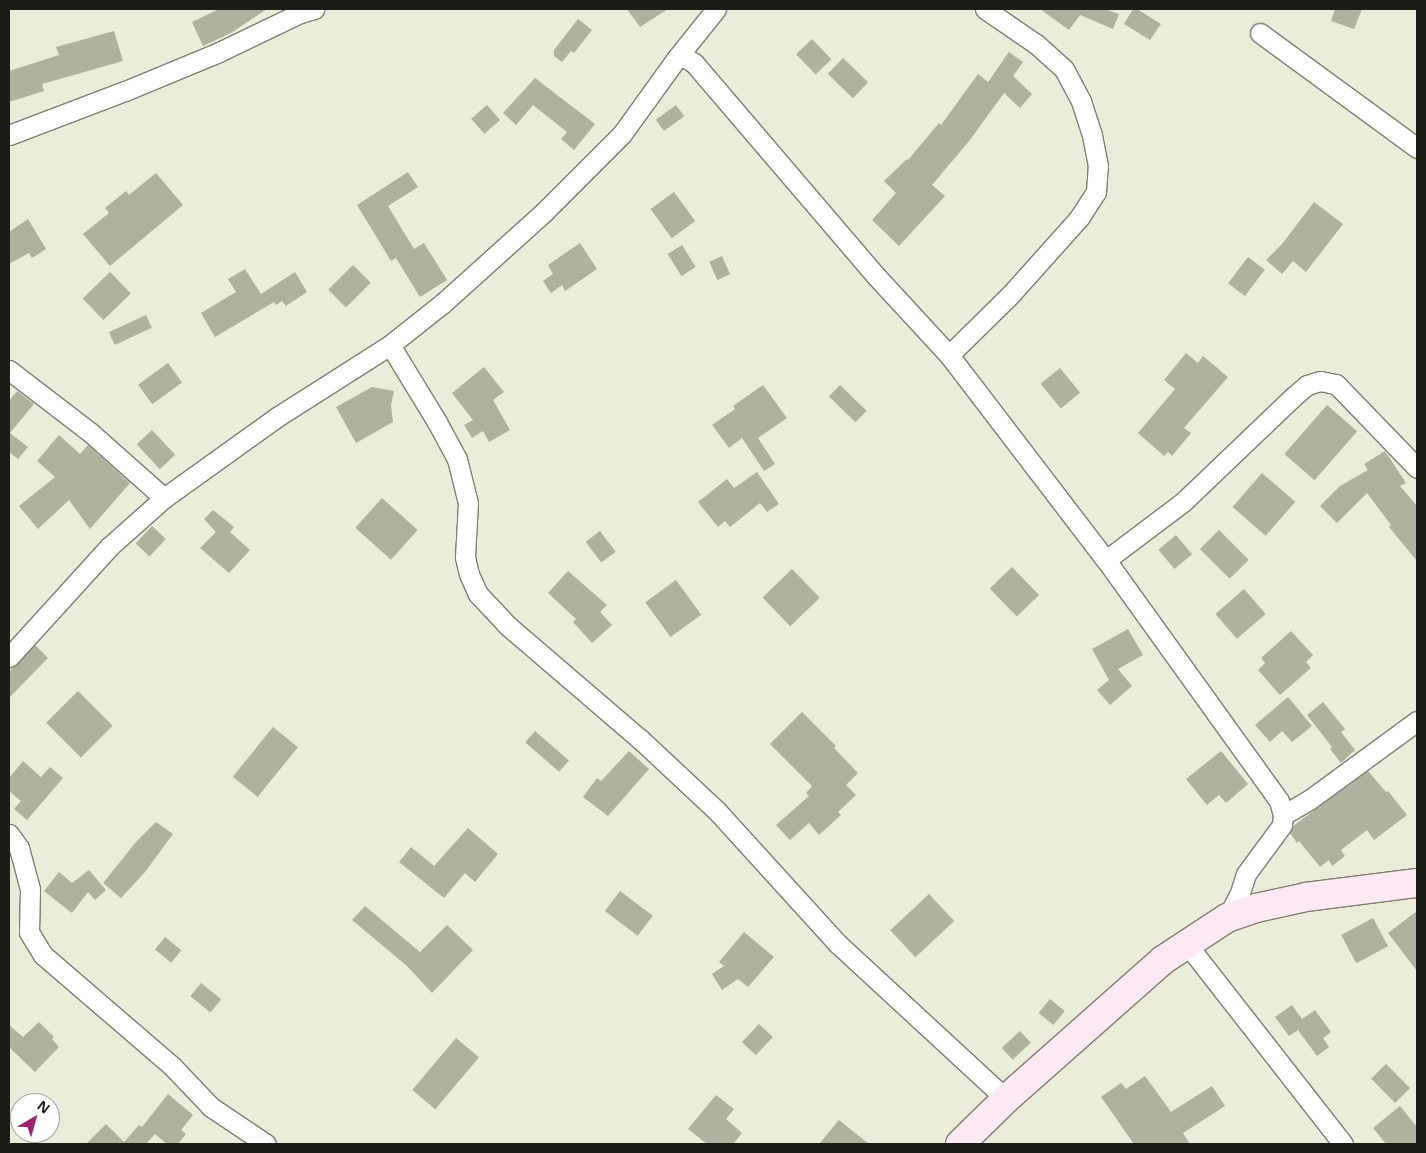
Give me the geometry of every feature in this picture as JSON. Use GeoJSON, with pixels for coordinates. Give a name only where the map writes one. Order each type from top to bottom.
{"type":"FeatureCollection","features":[{"type":"Feature","properties":{"kind":"main road"},"geometry":{"type":"LineString","coordinates":[[970,1141],[1006,1099],[1163,960],[1186,943],[1227,918],[1256,908],[1306,898],[1417,883]]}},
{"type":"Feature","properties":{"kind":"street"},"geometry":{"type":"LineString","coordinates":[[9,135],[159,77],[219,52],[300,13],[314,9]]}},
{"type":"Feature","properties":{"kind":"street"},"geometry":{"type":"LineString","coordinates":[[9,657],[109,547],[164,498],[277,417],[390,346],[442,303],[544,212],[622,134],[676,59],[716,9]]}},
{"type":"Feature","properties":{"kind":"street"},"geometry":{"type":"LineString","coordinates":[[949,354],[1011,294],[1079,218],[1096,192],[1098,166],[1092,135],[1081,101],[1064,69],[1036,44],[985,9]]}},
{"type":"Feature","properties":{"kind":"street"},"geometry":{"type":"LineString","coordinates":[[1260,34],[1417,148]]}},
{"type":"Feature","properties":{"kind":"street"},"geometry":{"type":"LineString","coordinates":[[676,59],[684,57],[694,63],[876,276],[949,354],[1106,560],[1279,801],[1283,815],[1282,825],[1246,874],[1227,918]]}},
{"type":"Feature","properties":{"kind":"street"},"geometry":{"type":"LineString","coordinates":[[390,346],[437,422],[457,459],[468,503],[465,557],[469,574],[478,594],[508,626],[640,739],[716,810],[837,943],[1006,1099]]}},
{"type":"Feature","properties":{"kind":"street"},"geometry":{"type":"LineString","coordinates":[[9,370],[91,433],[164,498]]}},
{"type":"Feature","properties":{"kind":"street"},"geometry":{"type":"LineString","coordinates":[[1106,560],[1183,502],[1307,385],[1320,381],[1336,384],[1417,468]]}},
{"type":"Feature","properties":{"kind":"street"},"geometry":{"type":"LineString","coordinates":[[1283,815],[1318,795],[1417,720]]}},
{"type":"Feature","properties":{"kind":"street"},"geometry":{"type":"LineString","coordinates":[[9,834],[20,848],[30,889],[29,932],[43,956],[172,1066],[211,1106],[266,1144]]}},
{"type":"Feature","properties":{"kind":"street"},"geometry":{"type":"LineString","coordinates":[[1186,943],[1343,1144]]}},
{"type":"Feature","properties":{"kind":"building"},"geometry":{"type":"Polygon","coordinates":[[[219,9],[267,9],[231,33],[203,46],[192,22],[219,9]]]}},
{"type":"Feature","properties":{"kind":"building"},"geometry":{"type":"Polygon","coordinates":[[[627,9],[668,9],[640,27],[627,9]]]}},
{"type":"Feature","properties":{"kind":"building"},"geometry":{"type":"Polygon","coordinates":[[[1040,9],[1105,9],[1119,14],[1113,29],[1080,15],[1069,30],[1040,9]]]}},
{"type":"Feature","properties":{"kind":"building"},"geometry":{"type":"Polygon","coordinates":[[[1133,9],[1137,9],[1161,24],[1150,40],[1124,24],[1133,9]]]}},
{"type":"Feature","properties":{"kind":"building"},"geometry":{"type":"Polygon","coordinates":[[[1335,9],[1362,9],[1354,29],[1331,21],[1335,9]]]}},
{"type":"Feature","properties":{"kind":"building"},"geometry":{"type":"Polygon","coordinates":[[[578,19],[592,30],[574,53],[571,51],[562,62],[554,56],[554,50],[578,19]]]}},
{"type":"Feature","properties":{"kind":"building"},"geometry":{"type":"Polygon","coordinates":[[[114,31],[123,61],[42,84],[44,91],[9,102],[9,71],[59,55],[56,47],[114,31]]]}},
{"type":"Feature","properties":{"kind":"building"},"geometry":{"type":"Polygon","coordinates":[[[812,39],[831,59],[816,74],[796,54],[812,39]]]}},
{"type":"Feature","properties":{"kind":"building"},"geometry":{"type":"Polygon","coordinates":[[[1009,52],[1023,62],[1013,76],[1032,94],[1020,108],[1004,93],[970,140],[932,185],[945,196],[899,246],[872,220],[896,193],[884,181],[908,160],[939,123],[941,125],[978,74],[988,82],[1009,52]]]}},
{"type":"Feature","properties":{"kind":"building"},"geometry":{"type":"Polygon","coordinates":[[[843,58],[868,82],[853,98],[828,74],[843,58]]]}},
{"type":"Feature","properties":{"kind":"building"},"geometry":{"type":"Polygon","coordinates":[[[535,78],[595,124],[574,150],[561,139],[567,132],[533,105],[516,125],[503,113],[535,78]]]}},
{"type":"Feature","properties":{"kind":"building"},"geometry":{"type":"Polygon","coordinates":[[[487,105],[500,120],[484,134],[471,119],[487,105]]]}},
{"type":"Feature","properties":{"kind":"building"},"geometry":{"type":"Polygon","coordinates":[[[676,105],[684,116],[664,131],[656,120],[676,105]]]}},
{"type":"Feature","properties":{"kind":"building"},"geometry":{"type":"Polygon","coordinates":[[[408,172],[418,187],[388,206],[414,249],[424,243],[447,280],[420,297],[396,258],[391,261],[357,205],[408,172]]]}},
{"type":"Feature","properties":{"kind":"building"},"geometry":{"type":"Polygon","coordinates":[[[156,173],[183,205],[110,266],[83,234],[109,213],[105,208],[126,191],[129,195],[156,173]]]}},
{"type":"Feature","properties":{"kind":"building"},"geometry":{"type":"Polygon","coordinates":[[[674,192],[695,221],[672,238],[651,209],[674,192]]]}},
{"type":"Feature","properties":{"kind":"building"},"geometry":{"type":"Polygon","coordinates":[[[1314,202],[1343,224],[1306,272],[1293,261],[1282,274],[1266,260],[1282,244],[1314,202]]]}},
{"type":"Feature","properties":{"kind":"building"},"geometry":{"type":"Polygon","coordinates":[[[28,219],[46,249],[32,258],[29,253],[9,264],[9,232],[28,219]]]}},
{"type":"Feature","properties":{"kind":"building"},"geometry":{"type":"Polygon","coordinates":[[[580,243],[597,269],[565,291],[562,285],[551,293],[543,281],[553,274],[548,265],[580,243]]]}},
{"type":"Feature","properties":{"kind":"building"},"geometry":{"type":"Polygon","coordinates":[[[682,245],[696,267],[681,276],[668,254],[682,245]]]}},
{"type":"Feature","properties":{"kind":"building"},"geometry":{"type":"Polygon","coordinates":[[[722,256],[730,274],[717,280],[709,262],[722,256]]]}},
{"type":"Feature","properties":{"kind":"building"},"geometry":{"type":"Polygon","coordinates":[[[1248,257],[1265,270],[1245,296],[1228,283],[1248,257]]]}},
{"type":"Feature","properties":{"kind":"building"},"geometry":{"type":"Polygon","coordinates":[[[353,265],[371,283],[346,307],[328,290],[353,265]]]}},
{"type":"Feature","properties":{"kind":"building"},"geometry":{"type":"Polygon","coordinates":[[[245,269],[261,294],[295,272],[307,292],[286,306],[282,301],[276,305],[274,302],[215,337],[201,313],[236,292],[228,279],[245,269]]]}},
{"type":"Feature","properties":{"kind":"building"},"geometry":{"type":"Polygon","coordinates":[[[110,272],[131,294],[104,320],[83,298],[110,272]]]}},
{"type":"Feature","properties":{"kind":"building"},"geometry":{"type":"Polygon","coordinates":[[[146,315],[152,328],[115,345],[109,332],[146,315]]]}},
{"type":"Feature","properties":{"kind":"building"},"geometry":{"type":"Polygon","coordinates":[[[1186,353],[1198,363],[1203,356],[1228,377],[1184,428],[1191,433],[1172,456],[1168,452],[1164,456],[1138,433],[1175,389],[1164,380],[1186,353]]]}},
{"type":"Feature","properties":{"kind":"building"},"geometry":{"type":"Polygon","coordinates":[[[168,363],[182,382],[152,404],[138,385],[168,363]]]}},
{"type":"Feature","properties":{"kind":"building"},"geometry":{"type":"Polygon","coordinates":[[[484,367],[504,392],[493,400],[510,430],[489,442],[483,431],[472,438],[464,425],[473,420],[452,393],[484,367]]]}},
{"type":"Feature","properties":{"kind":"building"},"geometry":{"type":"Polygon","coordinates":[[[1060,368],[1080,393],[1061,409],[1041,384],[1060,368]]]}},
{"type":"Feature","properties":{"kind":"building"},"geometry":{"type":"Polygon","coordinates":[[[763,385],[787,418],[758,438],[775,464],[764,471],[742,438],[729,448],[712,425],[735,409],[733,406],[763,385]]]}},
{"type":"Feature","properties":{"kind":"building"},"geometry":{"type":"Polygon","coordinates":[[[840,385],[867,411],[856,422],[829,397],[840,385]]]}},
{"type":"Feature","properties":{"kind":"building"},"geometry":{"type":"Polygon","coordinates":[[[372,387],[394,391],[391,405],[393,422],[356,443],[336,407],[372,387]]]}},
{"type":"Feature","properties":{"kind":"building"},"geometry":{"type":"Polygon","coordinates":[[[17,391],[34,404],[10,433],[28,447],[18,459],[9,452],[9,401],[17,391]]]}},
{"type":"Feature","properties":{"kind":"building"},"geometry":{"type":"Polygon","coordinates":[[[1327,405],[1357,431],[1315,480],[1284,454],[1327,405]]]}},
{"type":"Feature","properties":{"kind":"building"},"geometry":{"type":"Polygon","coordinates":[[[152,430],[175,455],[160,469],[137,444],[152,430]]]}},
{"type":"Feature","properties":{"kind":"building"},"geometry":{"type":"Polygon","coordinates":[[[59,435],[80,454],[88,445],[130,483],[90,529],[69,500],[38,529],[19,506],[55,477],[37,461],[59,435]]]}},
{"type":"Feature","properties":{"kind":"building"},"geometry":{"type":"Polygon","coordinates":[[[1385,451],[1406,483],[1400,486],[1417,506],[1417,561],[1389,527],[1391,525],[1367,493],[1337,523],[1320,506],[1340,486],[1368,470],[1364,464],[1385,451]]]}},
{"type":"Feature","properties":{"kind":"building"},"geometry":{"type":"Polygon","coordinates":[[[757,472],[779,504],[767,512],[760,503],[730,527],[725,521],[718,527],[698,502],[727,479],[734,488],[757,472]]]}},
{"type":"Feature","properties":{"kind":"building"},"geometry":{"type":"Polygon","coordinates":[[[1262,473],[1295,502],[1266,536],[1232,507],[1262,473]]]}},
{"type":"Feature","properties":{"kind":"building"},"geometry":{"type":"Polygon","coordinates":[[[382,498],[418,530],[391,560],[355,528],[382,498]]]}},
{"type":"Feature","properties":{"kind":"building"},"geometry":{"type":"Polygon","coordinates":[[[213,510],[234,527],[230,532],[250,550],[229,573],[200,548],[216,532],[204,519],[213,510]]]}},
{"type":"Feature","properties":{"kind":"building"},"geometry":{"type":"Polygon","coordinates":[[[152,526],[166,539],[150,557],[136,544],[152,526]]]}},
{"type":"Feature","properties":{"kind":"building"},"geometry":{"type":"Polygon","coordinates":[[[1219,530],[1249,560],[1230,579],[1200,549],[1219,530]]]}},
{"type":"Feature","properties":{"kind":"building"},"geometry":{"type":"Polygon","coordinates":[[[600,531],[616,552],[601,563],[586,542],[600,531]]]}},
{"type":"Feature","properties":{"kind":"building"},"geometry":{"type":"Polygon","coordinates":[[[1176,535],[1192,554],[1174,569],[1158,550],[1176,535]]]}},
{"type":"Feature","properties":{"kind":"building"},"geometry":{"type":"Polygon","coordinates":[[[1012,567],[1039,595],[1017,617],[990,589],[1012,567]]]}},
{"type":"Feature","properties":{"kind":"building"},"geometry":{"type":"Polygon","coordinates":[[[792,569],[820,598],[790,626],[763,597],[792,569]]]}},
{"type":"Feature","properties":{"kind":"building"},"geometry":{"type":"Polygon","coordinates":[[[568,571],[607,605],[600,612],[612,625],[592,643],[573,622],[576,619],[548,593],[568,571]]]}},
{"type":"Feature","properties":{"kind":"building"},"geometry":{"type":"Polygon","coordinates":[[[676,580],[701,615],[671,637],[645,602],[676,580]]]}},
{"type":"Feature","properties":{"kind":"building"},"geometry":{"type":"Polygon","coordinates":[[[1244,589],[1266,614],[1237,639],[1215,614],[1244,589]]]}},
{"type":"Feature","properties":{"kind":"building"},"geometry":{"type":"Polygon","coordinates":[[[1128,629],[1143,655],[1118,669],[1132,686],[1110,705],[1097,690],[1109,680],[1092,649],[1128,629]]]}},
{"type":"Feature","properties":{"kind":"building"},"geometry":{"type":"Polygon","coordinates":[[[1291,631],[1313,655],[1306,662],[1311,668],[1280,695],[1258,670],[1265,663],[1261,658],[1291,631]]]}},
{"type":"Feature","properties":{"kind":"building"},"geometry":{"type":"Polygon","coordinates":[[[35,645],[48,658],[9,698],[9,672],[35,645]]]}},
{"type":"Feature","properties":{"kind":"building"},"geometry":{"type":"Polygon","coordinates":[[[78,691],[113,726],[81,757],[46,723],[78,691]]]}},
{"type":"Feature","properties":{"kind":"building"},"geometry":{"type":"Polygon","coordinates":[[[1288,697],[1312,726],[1292,742],[1282,731],[1270,742],[1255,725],[1288,697]]]}},
{"type":"Feature","properties":{"kind":"building"},"geometry":{"type":"Polygon","coordinates":[[[1323,702],[1345,729],[1341,732],[1355,750],[1341,763],[1330,749],[1332,747],[1307,715],[1323,702]]]}},
{"type":"Feature","properties":{"kind":"building"},"geometry":{"type":"Polygon","coordinates":[[[802,712],[836,746],[834,748],[858,773],[846,785],[856,795],[838,812],[841,815],[819,835],[809,823],[790,840],[776,825],[809,796],[806,793],[812,786],[770,744],[802,712]]]}},
{"type":"Feature","properties":{"kind":"building"},"geometry":{"type":"Polygon","coordinates":[[[273,727],[298,747],[258,797],[233,777],[273,727]]]}},
{"type":"Feature","properties":{"kind":"building"},"geometry":{"type":"Polygon","coordinates":[[[535,731],[569,761],[559,772],[525,742],[535,731]]]}},
{"type":"Feature","properties":{"kind":"building"},"geometry":{"type":"Polygon","coordinates":[[[629,751],[649,769],[608,816],[583,797],[597,778],[601,781],[629,751]]]}},
{"type":"Feature","properties":{"kind":"building"},"geometry":{"type":"Polygon","coordinates":[[[1221,751],[1248,784],[1226,803],[1219,795],[1207,805],[1186,779],[1221,751]]]}},
{"type":"Feature","properties":{"kind":"building"},"geometry":{"type":"Polygon","coordinates":[[[23,761],[41,777],[50,767],[63,778],[27,820],[14,809],[21,801],[9,791],[9,778],[23,761]]]}},
{"type":"Feature","properties":{"kind":"building"},"geometry":{"type":"Polygon","coordinates":[[[1368,771],[1386,792],[1388,791],[1407,815],[1374,840],[1367,830],[1341,850],[1345,856],[1332,866],[1329,860],[1320,867],[1290,833],[1293,826],[1368,771]]]}},
{"type":"Feature","properties":{"kind":"building"},"geometry":{"type":"Polygon","coordinates":[[[156,822],[173,834],[145,872],[121,898],[103,883],[136,842],[156,822]]]}},
{"type":"Feature","properties":{"kind":"building"},"geometry":{"type":"Polygon","coordinates":[[[468,828],[498,854],[475,882],[465,873],[444,898],[399,862],[411,847],[434,866],[468,828]]]}},
{"type":"Feature","properties":{"kind":"building"},"geometry":{"type":"Polygon","coordinates":[[[89,870],[106,890],[95,900],[88,892],[72,913],[44,891],[59,872],[72,883],[89,870]]]}},
{"type":"Feature","properties":{"kind":"building"},"geometry":{"type":"Polygon","coordinates":[[[620,891],[653,916],[638,936],[605,911],[620,891]]]}},
{"type":"Feature","properties":{"kind":"building"},"geometry":{"type":"Polygon","coordinates":[[[929,894],[954,921],[915,957],[890,930],[929,894]]]}},
{"type":"Feature","properties":{"kind":"building"},"geometry":{"type":"Polygon","coordinates":[[[365,906],[420,952],[447,925],[473,950],[432,993],[407,966],[352,920],[365,906]]]}},
{"type":"Feature","properties":{"kind":"building"},"geometry":{"type":"Polygon","coordinates":[[[1417,911],[1417,971],[1388,933],[1417,911]]]}},
{"type":"Feature","properties":{"kind":"building"},"geometry":{"type":"Polygon","coordinates":[[[1373,918],[1388,946],[1356,963],[1341,935],[1373,918]]]}},
{"type":"Feature","properties":{"kind":"building"},"geometry":{"type":"Polygon","coordinates":[[[744,932],[774,957],[748,987],[738,979],[722,990],[712,974],[724,966],[719,962],[744,932]]]}},
{"type":"Feature","properties":{"kind":"building"},"geometry":{"type":"Polygon","coordinates":[[[165,937],[181,950],[171,963],[155,949],[165,937]]]}},
{"type":"Feature","properties":{"kind":"building"},"geometry":{"type":"Polygon","coordinates":[[[201,983],[221,999],[211,1013],[190,996],[201,983]]]}},
{"type":"Feature","properties":{"kind":"building"},"geometry":{"type":"Polygon","coordinates":[[[1050,999],[1065,1011],[1053,1025],[1039,1013],[1050,999]]]}},
{"type":"Feature","properties":{"kind":"building"},"geometry":{"type":"Polygon","coordinates":[[[1292,1005],[1302,1019],[1315,1010],[1331,1032],[1323,1038],[1329,1047],[1317,1056],[1298,1030],[1289,1036],[1275,1017],[1292,1005]]]}},
{"type":"Feature","properties":{"kind":"building"},"geometry":{"type":"Polygon","coordinates":[[[39,1022],[54,1037],[52,1039],[59,1047],[35,1072],[9,1047],[9,1025],[23,1037],[39,1022]]]}},
{"type":"Feature","properties":{"kind":"building"},"geometry":{"type":"Polygon","coordinates":[[[759,1024],[773,1037],[756,1055],[742,1042],[759,1024]]]}},
{"type":"Feature","properties":{"kind":"building"},"geometry":{"type":"Polygon","coordinates":[[[1020,1031],[1031,1043],[1013,1060],[1002,1048],[1020,1031]]]}},
{"type":"Feature","properties":{"kind":"building"},"geometry":{"type":"Polygon","coordinates":[[[456,1038],[479,1057],[435,1109],[412,1090],[456,1038]]]}},
{"type":"Feature","properties":{"kind":"building"},"geometry":{"type":"Polygon","coordinates":[[[1386,1064],[1410,1088],[1395,1103],[1371,1079],[1386,1064]]]}},
{"type":"Feature","properties":{"kind":"building"},"geometry":{"type":"Polygon","coordinates":[[[1145,1076],[1171,1112],[1212,1086],[1225,1106],[1183,1133],[1190,1144],[1134,1144],[1101,1097],[1121,1083],[1126,1089],[1145,1076]]]}},
{"type":"Feature","properties":{"kind":"building"},"geometry":{"type":"Polygon","coordinates":[[[168,1094],[193,1115],[181,1130],[186,1134],[178,1144],[167,1144],[155,1134],[146,1144],[86,1144],[106,1124],[124,1142],[139,1125],[142,1127],[168,1094]]]}},
{"type":"Feature","properties":{"kind":"building"},"geometry":{"type":"Polygon","coordinates":[[[716,1095],[734,1109],[726,1119],[742,1133],[733,1144],[707,1144],[688,1129],[716,1095]]]}},
{"type":"Feature","properties":{"kind":"building"},"geometry":{"type":"Polygon","coordinates":[[[1400,1106],[1417,1127],[1417,1144],[1386,1144],[1373,1128],[1400,1106]]]}},
{"type":"Feature","properties":{"kind":"building"},"geometry":{"type":"Polygon","coordinates":[[[839,1120],[869,1144],[819,1144],[839,1120]]]}}]}
